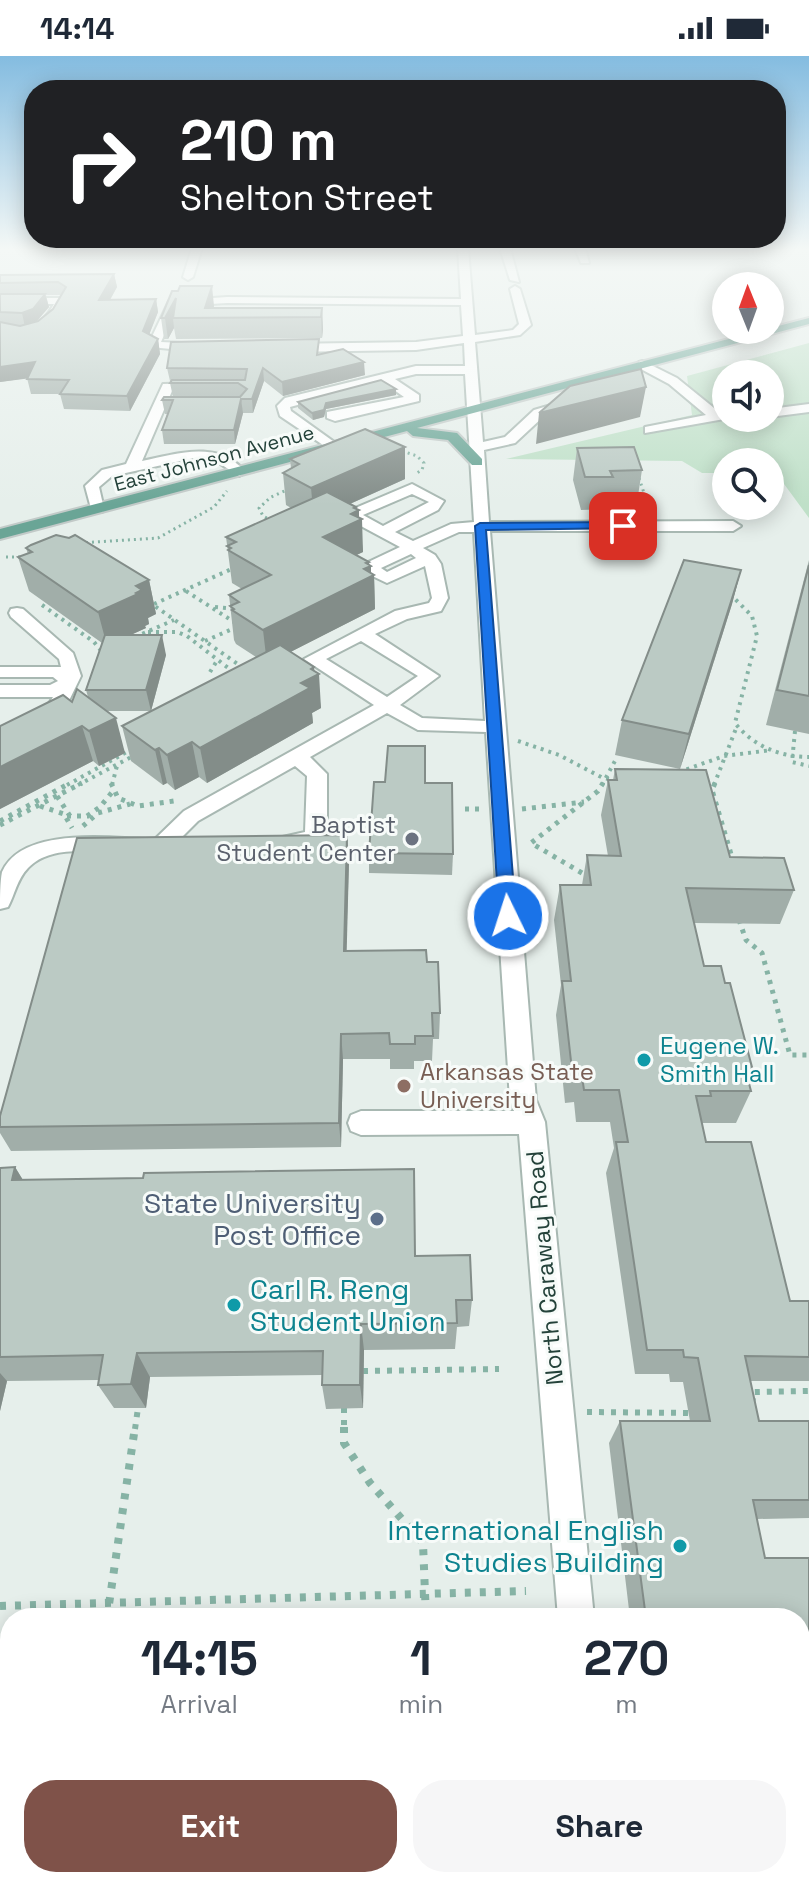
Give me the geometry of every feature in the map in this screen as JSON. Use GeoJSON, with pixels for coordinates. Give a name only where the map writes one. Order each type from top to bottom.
{"type":"FeatureCollection","features":[{"type":"Feature","properties":{"kind":"main road","name":"East Johnson Avenue"},"geometry":{"type":"LineString","coordinates":[[0,534],[762,333]]}},
{"type":"Feature","properties":{"kind":"main road"},"geometry":{"type":"LineString","coordinates":[[332,447],[430,431],[458,440],[476,455]]}},
{"type":"Feature","properties":{"kind":"street"},"geometry":{"type":"LineString","coordinates":[[158,333],[154,344],[157,347],[212,348]]}},
{"type":"Feature","properties":{"kind":"street","name":"North Caraway Road"},"geometry":{"type":"LineString","coordinates":[[468,333],[508,916],[575,1608]]}},
{"type":"Feature","properties":{"kind":"street"},"geometry":{"type":"LineString","coordinates":[[275,348],[416,346],[469,341],[503,333]]}},
{"type":"Feature","properties":{"kind":"street"},"geometry":{"type":"LineString","coordinates":[[643,365],[673,381],[712,409]]}},
{"type":"Feature","properties":{"kind":"street"},"geometry":{"type":"LineString","coordinates":[[332,447],[285,413],[283,406],[349,391],[416,370],[471,370]]}},
{"type":"Feature","properties":{"kind":"street"},"geometry":{"type":"LineString","coordinates":[[593,377],[614,389]]}},
{"type":"Feature","properties":{"kind":"street"},"geometry":{"type":"LineString","coordinates":[[303,426],[372,406],[414,398],[385,378]]}},
{"type":"Feature","properties":{"kind":"street"},"geometry":{"type":"LineString","coordinates":[[132,468],[165,404],[167,387],[212,387]]}},
{"type":"Feature","properties":{"kind":"street"},"geometry":{"type":"LineString","coordinates":[[476,455],[510,440],[547,409],[587,399]]}},
{"type":"Feature","properties":{"kind":"street"},"geometry":{"type":"LineString","coordinates":[[784,411],[809,408]]}},
{"type":"Feature","properties":{"kind":"street"},"geometry":{"type":"LineString","coordinates":[[650,430],[712,418]]}},
{"type":"Feature","properties":{"kind":"street"},"geometry":{"type":"LineString","coordinates":[[97,509],[92,486],[107,473],[194,454],[220,457],[239,472]]}},
{"type":"Feature","properties":{"kind":"street"},"geometry":{"type":"LineString","coordinates":[[382,532],[433,507],[437,501],[412,488],[351,515],[429,558],[438,584],[438,603],[428,610],[401,615],[313,659],[418,724],[496,727]]}},
{"type":"Feature","properties":{"kind":"street"},"geometry":{"type":"LineString","coordinates":[[429,558],[387,578],[368,568],[456,527],[733,526]]}},
{"type":"Feature","properties":{"kind":"street"},"geometry":{"type":"LineString","coordinates":[[0,737],[56,709],[72,676],[67,657],[17,613]]}},
{"type":"Feature","properties":{"kind":"street"},"geometry":{"type":"LineString","coordinates":[[160,846],[178,825],[191,816],[385,706],[430,676],[362,634]]}},
{"type":"Feature","properties":{"kind":"street"},"geometry":{"type":"LineString","coordinates":[[0,672],[57,672],[70,682]]}},
{"type":"Feature","properties":{"kind":"street"},"geometry":{"type":"LineString","coordinates":[[0,691],[53,691],[70,682]]}},
{"type":"Feature","properties":{"kind":"street"},"geometry":{"type":"LineString","coordinates":[[265,844],[304,843],[314,837],[317,774],[296,756]]}},
{"type":"Feature","properties":{"kind":"street"},"geometry":{"type":"LineString","coordinates":[[0,901],[17,866],[29,856],[45,850],[61,846],[190,846]]}},
{"type":"Feature","properties":{"kind":"street"},"geometry":{"type":"LineString","coordinates":[[361,1123],[527,1111]]}},
{"type":"Feature","properties":{"kind":"path"},"geometry":{"type":"LineString","coordinates":[[391,451],[417,456],[424,463],[422,470],[404,478]]}},
{"type":"Feature","properties":{"kind":"path"},"geometry":{"type":"LineString","coordinates":[[639,476],[652,519]]}},
{"type":"Feature","properties":{"kind":"path"},"geometry":{"type":"LineString","coordinates":[[279,523],[263,516],[259,508],[271,497],[298,486]]}},
{"type":"Feature","properties":{"kind":"path"},"geometry":{"type":"LineString","coordinates":[[75,545],[98,539],[141,542],[163,537],[195,515],[220,504],[229,487]]}},
{"type":"Feature","properties":{"kind":"path"},"geometry":{"type":"LineString","coordinates":[[6,557],[34,557]]}},
{"type":"Feature","properties":{"kind":"path"},"geometry":{"type":"LineString","coordinates":[[153,605],[245,563]]}},
{"type":"Feature","properties":{"kind":"path"},"geometry":{"type":"LineString","coordinates":[[197,598],[202,582]]}},
{"type":"Feature","properties":{"kind":"path"},"geometry":{"type":"LineString","coordinates":[[185,590],[239,625]]}},
{"type":"Feature","properties":{"kind":"path"},"geometry":{"type":"LineString","coordinates":[[726,591],[752,616],[757,636],[735,723],[737,726],[712,790],[736,872]]}},
{"type":"Feature","properties":{"kind":"path"},"geometry":{"type":"LineString","coordinates":[[141,597],[241,667],[249,669]]}},
{"type":"Feature","properties":{"kind":"path"},"geometry":{"type":"LineString","coordinates":[[37,601],[94,642],[103,652],[103,660]]}},
{"type":"Feature","properties":{"kind":"path"},"geometry":{"type":"LineString","coordinates":[[210,607],[241,610],[227,618]]}},
{"type":"Feature","properties":{"kind":"path"},"geometry":{"type":"LineString","coordinates":[[125,642],[174,620]]}},
{"type":"Feature","properties":{"kind":"path"},"geometry":{"type":"LineString","coordinates":[[205,641],[251,620]]}},
{"type":"Feature","properties":{"kind":"path"},"geometry":{"type":"LineString","coordinates":[[148,632],[177,632],[232,668],[241,681]]}},
{"type":"Feature","properties":{"kind":"path"},"geometry":{"type":"LineString","coordinates":[[103,652],[114,647]]}},
{"type":"Feature","properties":{"kind":"path"},"geometry":{"type":"LineString","coordinates":[[210,672],[218,659]]}},
{"type":"Feature","properties":{"kind":"path"},"geometry":{"type":"LineString","coordinates":[[737,726],[760,745],[792,756],[809,757]]}},
{"type":"Feature","properties":{"kind":"path"},"geometry":{"type":"LineString","coordinates":[[795,731],[792,762],[809,766]]}},
{"type":"Feature","properties":{"kind":"path"},"geometry":{"type":"LineString","coordinates":[[513,739],[559,755],[603,778],[625,782]]}},
{"type":"Feature","properties":{"kind":"path"},"geometry":{"type":"LineString","coordinates":[[122,744],[131,750]]}},
{"type":"Feature","properties":{"kind":"path"},"geometry":{"type":"LineString","coordinates":[[0,823],[143,744]]}},
{"type":"Feature","properties":{"kind":"path"},"geometry":{"type":"LineString","coordinates":[[0,823],[40,806],[148,749]]}},
{"type":"Feature","properties":{"kind":"path"},"geometry":{"type":"LineString","coordinates":[[688,775],[679,773],[713,756],[772,750]]}},
{"type":"Feature","properties":{"kind":"path"},"geometry":{"type":"LineString","coordinates":[[582,873],[531,843],[598,791],[616,759]]}},
{"type":"Feature","properties":{"kind":"path"},"geometry":{"type":"LineString","coordinates":[[119,763],[111,782],[113,791],[118,798],[130,804]]}},
{"type":"Feature","properties":{"kind":"path"},"geometry":{"type":"LineString","coordinates":[[705,782],[714,786]]}},
{"type":"Feature","properties":{"kind":"path"},"geometry":{"type":"LineString","coordinates":[[87,816],[100,807],[113,791]]}},
{"type":"Feature","properties":{"kind":"path"},"geometry":{"type":"LineString","coordinates":[[57,796],[68,816],[75,841]]}},
{"type":"Feature","properties":{"kind":"path"},"geometry":{"type":"LineString","coordinates":[[40,806],[68,816],[94,816],[130,804],[169,804],[182,797]]}},
{"type":"Feature","properties":{"kind":"path"},"geometry":{"type":"LineString","coordinates":[[80,832],[94,816]]}},
{"type":"Feature","properties":{"kind":"path"},"geometry":{"type":"LineString","coordinates":[[737,915],[746,940],[762,953],[790,1055],[809,1055]]}},
{"type":"Feature","properties":{"kind":"path"},"geometry":{"type":"LineString","coordinates":[[363,1371],[499,1369]]}},
{"type":"Feature","properties":{"kind":"path"},"geometry":{"type":"LineString","coordinates":[[750,1413],[754,1392],[809,1391]]}},
{"type":"Feature","properties":{"kind":"path"},"geometry":{"type":"LineString","coordinates":[[108,1608],[138,1408]]}},
{"type":"Feature","properties":{"kind":"path"},"geometry":{"type":"LineString","coordinates":[[344,1408],[344,1443],[370,1483],[423,1543],[426,1608]]}},
{"type":"Feature","properties":{"kind":"path"},"geometry":{"type":"LineString","coordinates":[[587,1412],[709,1413]]}},
{"type":"Feature","properties":{"kind":"path"},"geometry":{"type":"LineString","coordinates":[[0,1606],[526,1591]]}},
{"type":"Feature","properties":{"kind":"green space"},"geometry":{"type":"Polygon","coordinates":[[[809,343],[809,518],[784,484],[784,448],[712,448],[712,473],[702,473],[682,461],[506,459],[692,415],[687,376],[712,369],[712,432],[784,432],[784,360],[746,360],[809,343]]]}},
{"type":"Feature","properties":{"kind":"building"},"geometry":{"type":"Polygon","coordinates":[[[0,333],[148,333],[158,339],[127,396],[60,394],[69,380],[27,379],[35,362],[0,367],[0,333]]]}},
{"type":"Feature","properties":{"kind":"building"},"geometry":{"type":"Polygon","coordinates":[[[319,339],[317,355],[343,349],[364,362],[282,382],[263,368],[252,399],[241,399],[234,430],[162,430],[173,400],[162,400],[164,397],[240,397],[247,389],[238,383],[170,383],[172,380],[245,380],[247,369],[167,368],[171,342],[319,339]]]}},
{"type":"Feature","properties":{"kind":"building"},"geometry":{"type":"Polygon","coordinates":[[[641,369],[646,387],[539,413],[570,386],[641,369]]]}},
{"type":"Feature","properties":{"kind":"building"},"geometry":{"type":"Polygon","coordinates":[[[381,380],[396,389],[326,403],[324,410],[312,413],[298,402],[381,380]]]}},
{"type":"Feature","properties":{"kind":"building"},"geometry":{"type":"Polygon","coordinates":[[[365,429],[405,447],[311,488],[283,473],[299,464],[290,459],[365,429]]]}},
{"type":"Feature","properties":{"kind":"building"},"geometry":{"type":"Polygon","coordinates":[[[634,447],[642,470],[610,471],[613,477],[585,477],[577,448],[634,447]]]}},
{"type":"Feature","properties":{"kind":"building"},"geometry":{"type":"Polygon","coordinates":[[[327,492],[356,507],[359,510],[351,514],[362,519],[323,537],[369,562],[366,563],[371,566],[364,569],[374,575],[263,630],[232,610],[230,606],[239,602],[229,595],[271,575],[228,550],[231,548],[227,546],[236,542],[226,537],[327,492]]]}},
{"type":"Feature","properties":{"kind":"building"},"geometry":{"type":"Polygon","coordinates":[[[56,535],[69,538],[75,535],[149,580],[136,586],[142,590],[138,594],[98,612],[18,557],[32,552],[26,548],[31,545],[56,535]]]}},
{"type":"Feature","properties":{"kind":"building"},"geometry":{"type":"Polygon","coordinates":[[[684,560],[741,570],[689,734],[622,720],[684,560]]]}},
{"type":"Feature","properties":{"kind":"building"},"geometry":{"type":"Polygon","coordinates":[[[809,565],[809,696],[777,690],[809,565]]]}},
{"type":"Feature","properties":{"kind":"building"},"geometry":{"type":"Polygon","coordinates":[[[105,635],[162,635],[146,690],[86,690],[105,635]]]}},
{"type":"Feature","properties":{"kind":"building"},"geometry":{"type":"Polygon","coordinates":[[[280,645],[314,667],[311,669],[319,674],[301,683],[310,688],[200,748],[192,742],[167,755],[122,726],[280,645]]]}},
{"type":"Feature","properties":{"kind":"building"},"geometry":{"type":"Polygon","coordinates":[[[77,689],[116,718],[89,731],[82,726],[0,767],[0,726],[63,695],[72,702],[77,689]]]}},
{"type":"Feature","properties":{"kind":"building","name":"Baptist Student Center"},"geometry":{"type":"Polygon","coordinates":[[[388,746],[425,746],[425,783],[452,783],[453,854],[369,853],[374,782],[385,782],[388,746]]]}},
{"type":"Feature","properties":{"kind":"building"},"geometry":{"type":"Polygon","coordinates":[[[615,769],[706,770],[730,857],[784,858],[794,890],[686,888],[704,966],[721,966],[725,983],[730,983],[753,1071],[746,1072],[751,1091],[710,1091],[711,1096],[696,1096],[706,1142],[751,1142],[790,1301],[809,1301],[809,1357],[745,1356],[759,1421],[809,1421],[809,1500],[753,1500],[765,1558],[809,1558],[809,1608],[645,1608],[620,1421],[710,1421],[698,1358],[684,1357],[683,1350],[647,1350],[616,1142],[628,1142],[619,1090],[584,1090],[581,1070],[572,1070],[562,981],[571,981],[560,885],[591,885],[587,855],[621,856],[608,780],[617,780],[615,769]]]}},
{"type":"Feature","properties":{"kind":"building"},"geometry":{"type":"Polygon","coordinates":[[[347,835],[344,951],[426,950],[427,962],[438,962],[440,1013],[432,1013],[433,1036],[415,1036],[415,1044],[390,1044],[389,1033],[341,1034],[339,1123],[0,1127],[0,1116],[77,838],[347,835]]]}},
{"type":"Feature","properties":{"kind":"building","name":"Carl R. Reng Student Union"},"geometry":{"type":"Polygon","coordinates":[[[15,1167],[12,1180],[143,1178],[144,1173],[414,1169],[415,1256],[470,1255],[472,1300],[456,1300],[457,1323],[361,1324],[360,1385],[322,1385],[323,1351],[137,1353],[131,1384],[98,1385],[103,1355],[0,1357],[0,1168],[15,1167]]]}},
{"type":"Feature","properties":{"kind":"place","name":"Baptist Student Center"},"geometry":{"type":"Point","coordinates":[412,839]}},
{"type":"Feature","properties":{"kind":"place","name":"Eugene W. Smith Hall"},"geometry":{"type":"Point","coordinates":[644,1060]}},
{"type":"Feature","properties":{"kind":"place","name":"Arkansas State University"},"geometry":{"type":"Point","coordinates":[404,1086]}},
{"type":"Feature","properties":{"kind":"place","name":"State University Post Office"},"geometry":{"type":"Point","coordinates":[377,1219]}},
{"type":"Feature","properties":{"kind":"place","name":"Carl R. Reng Student Union"},"geometry":{"type":"Point","coordinates":[234,1305]}},
{"type":"Feature","properties":{"kind":"place","name":"International English Studies Building"},"geometry":{"type":"Point","coordinates":[680,1546]}},
{"type":"Feature","properties":{"kind":"route"},"geometry":{"type":"LineString","coordinates":[[508,916],[480,526],[623,526]]}}]}
